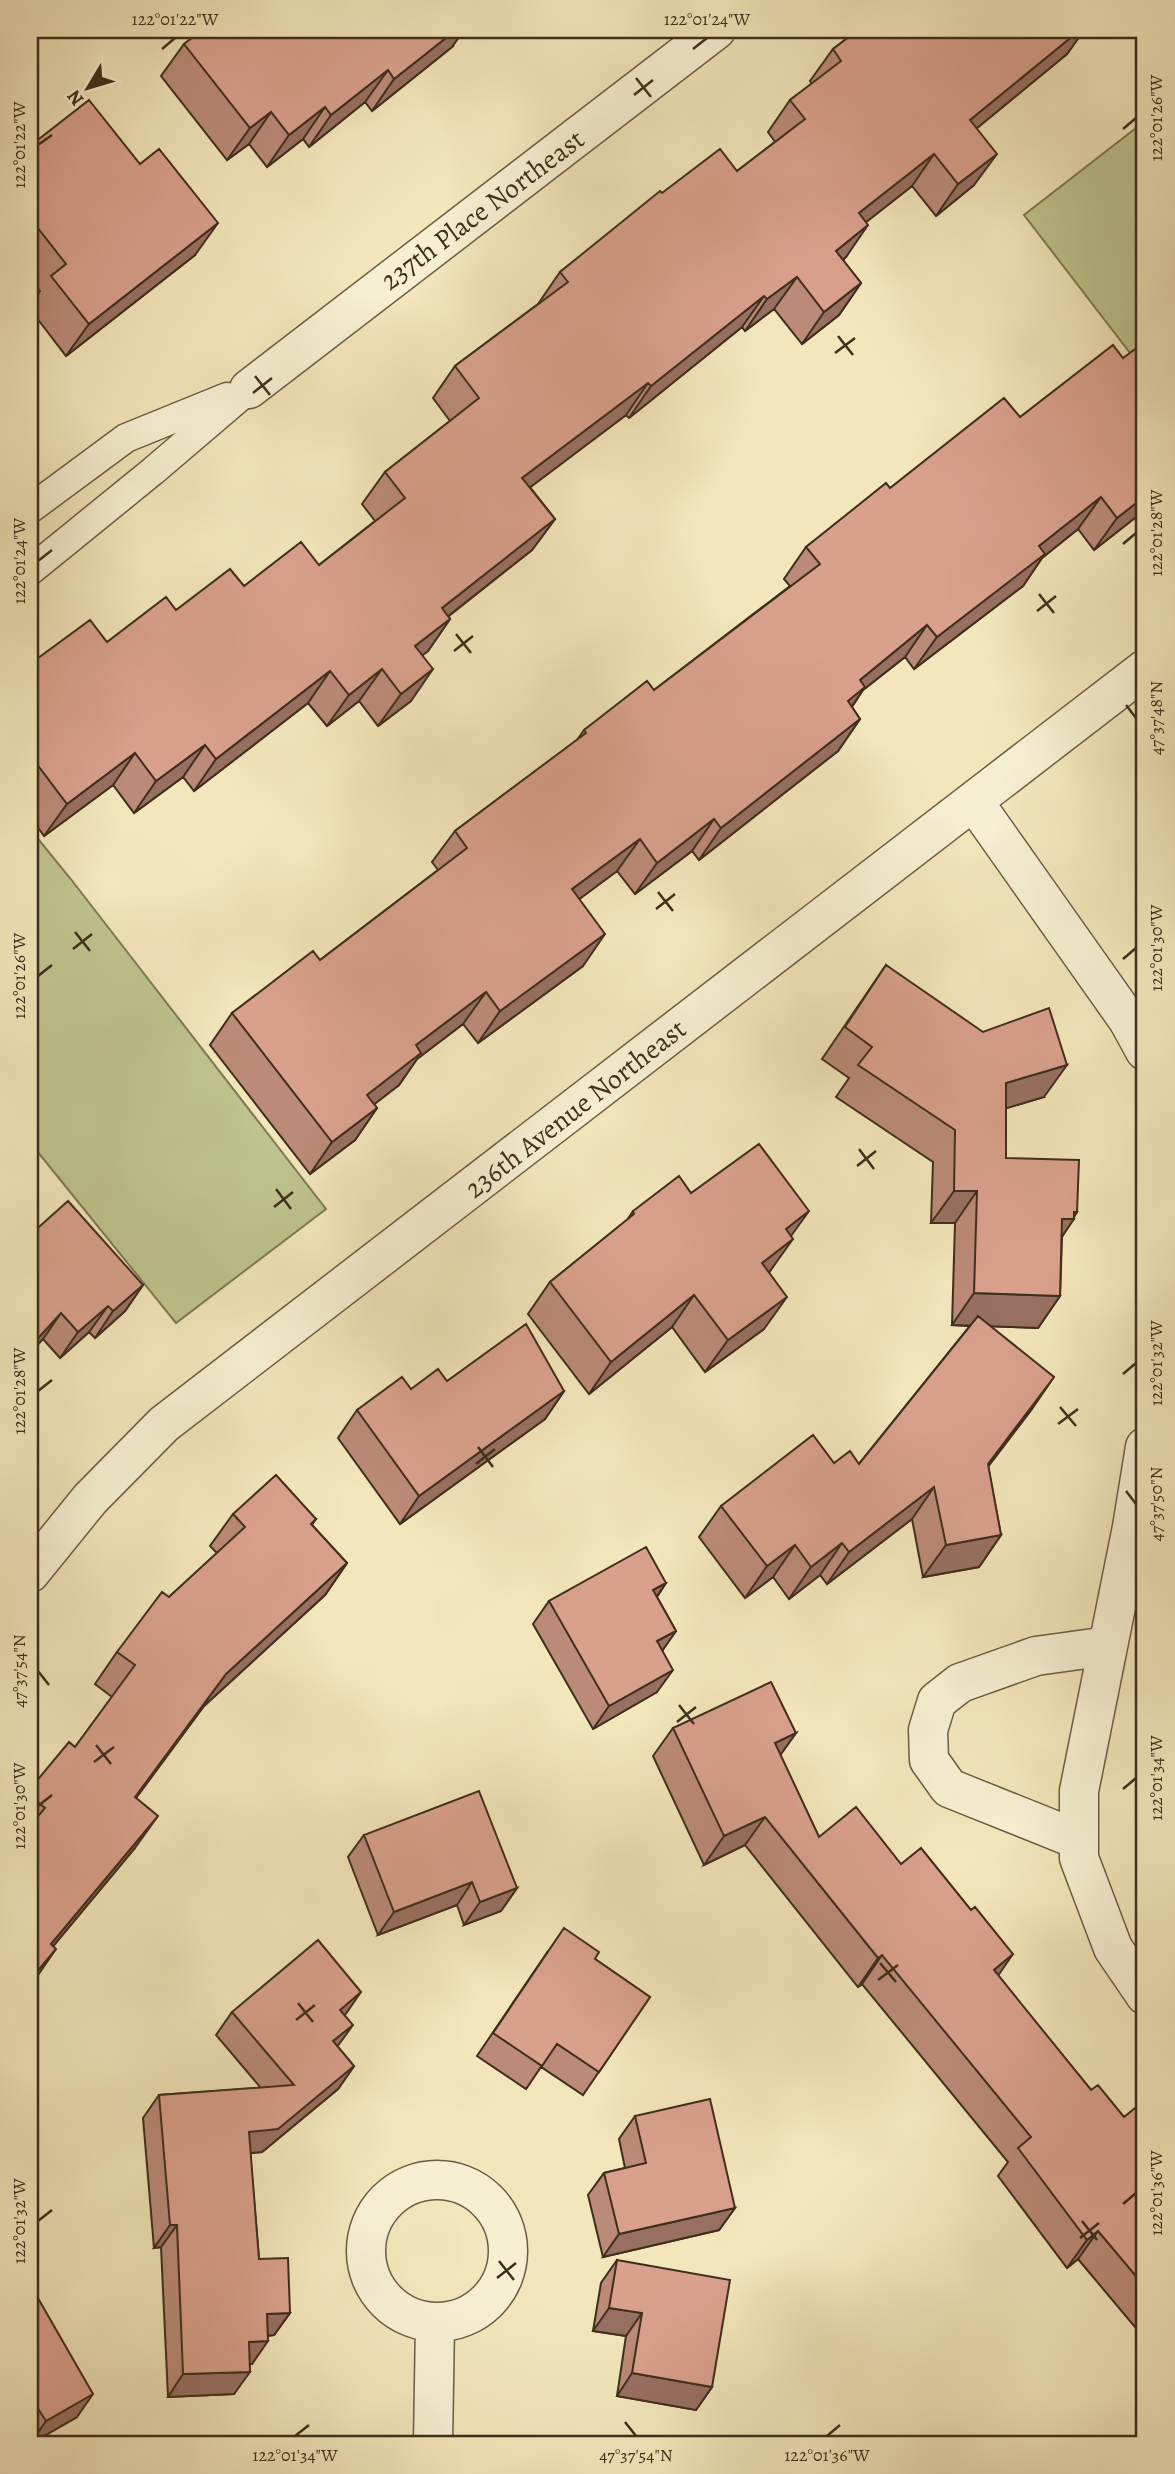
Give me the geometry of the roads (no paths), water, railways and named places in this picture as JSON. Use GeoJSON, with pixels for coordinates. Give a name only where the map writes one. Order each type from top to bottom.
{"type":"FeatureCollection","features":[{"type":"Feature","properties":{"kind":"street","name":"237th Place Northeast"},"geometry":{"type":"LineString","coordinates":[[249,388],[716,30]]}},
{"type":"Feature","properties":{"kind":"street","name":"236th Avenue Northeast"},"geometry":{"type":"LineString","coordinates":[[30,1573],[90,1499],[164,1424],[1145,669]]}},
{"type":"Feature","properties":{"kind":"street"},"geometry":{"type":"LineString","coordinates":[[974,802],[1128,1020],[1145,1051]]}},
{"type":"Feature","properties":{"kind":"street"},"geometry":{"type":"LineString","coordinates":[[1145,1447],[1139,1528],[1108,1646],[1079,1791],[1079,1849],[1113,1948],[1145,1995]]}},
{"type":"Feature","properties":{"kind":"street"},"geometry":{"type":"LineString","coordinates":[[1079,1849],[949,1788],[929,1760],[928,1730],[937,1701],[960,1683],[1036,1656],[1108,1646]]}},
{"type":"Feature","properties":{"kind":"street"},"geometry":{"type":"LineString","coordinates":[[433,2444],[435,2322]]}},
{"type":"Feature","properties":{"kind":"lane"},"geometry":{"type":"LineString","coordinates":[[30,509],[126,438],[249,388]]}},
{"type":"Feature","properties":{"kind":"lane"},"geometry":{"type":"LineString","coordinates":[[30,571],[153,471],[249,388]]}}]}
